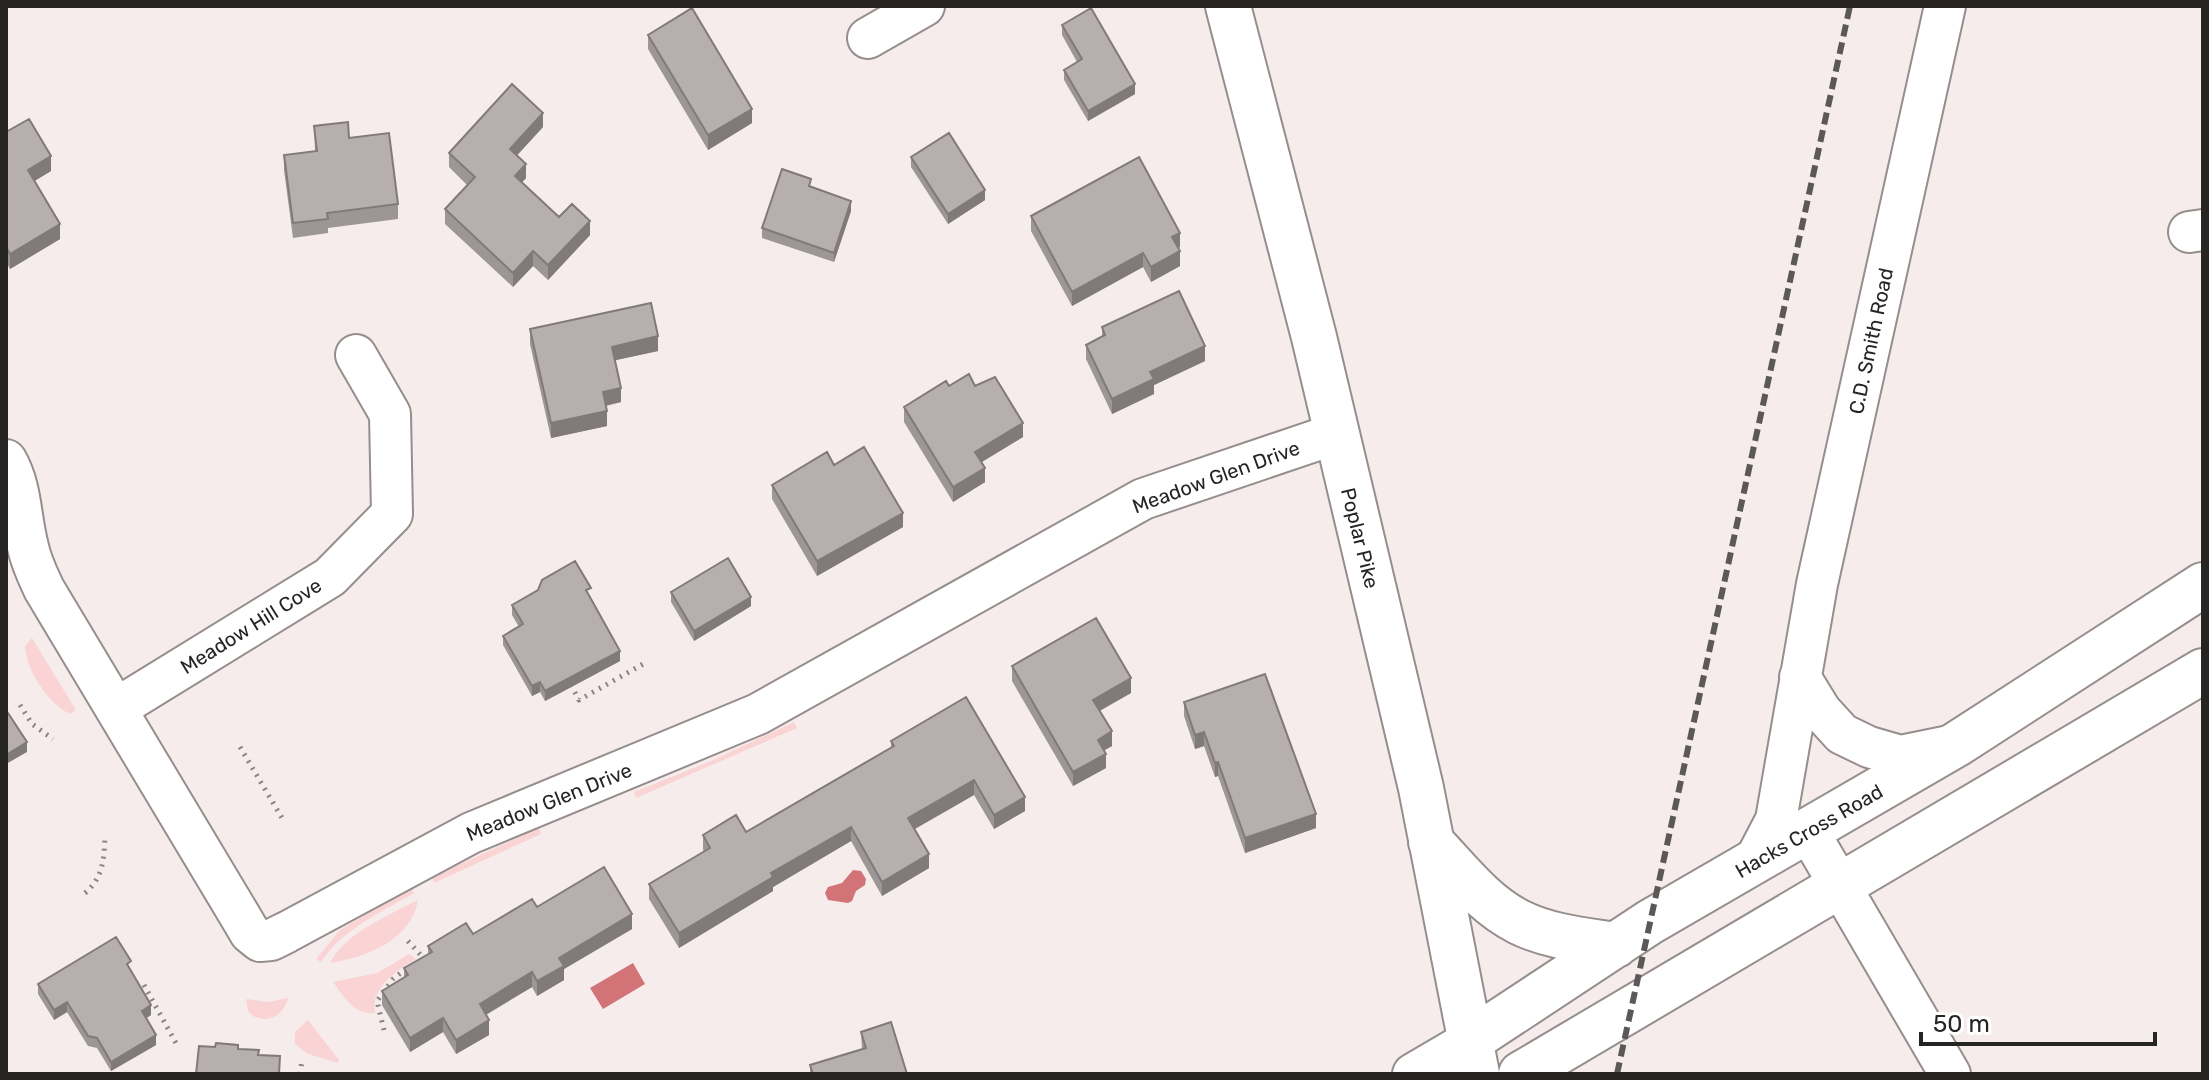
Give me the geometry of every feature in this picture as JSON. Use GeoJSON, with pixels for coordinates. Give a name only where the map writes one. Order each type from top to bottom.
{"type":"FeatureCollection","features":[{"type":"Feature","properties":{"kind":"main road","name":"Poplar Pike"},"geometry":{"type":"LineString","coordinates":[[1228,6],[1314,337],[1417,773],[1474,1057]]}},
{"type":"Feature","properties":{"kind":"main road","name":"Hacks Cross Road"},"geometry":{"type":"LineString","coordinates":[[1474,1057],[1616,945],[1650,922],[1957,744],[2203,585]]}},
{"type":"Feature","properties":{"kind":"main road"},"geometry":{"type":"LineString","coordinates":[[1521,1074],[2203,671]]}},
{"type":"Feature","properties":{"kind":"main road"},"geometry":{"type":"LineString","coordinates":[[1431,842],[1486,900],[1519,922],[1560,937],[1616,945]]}},
{"type":"Feature","properties":{"kind":"street"},"geometry":{"type":"LineString","coordinates":[[868,38],[924,6]]}},
{"type":"Feature","properties":{"kind":"street","name":"C.D. Smith Road"},"geometry":{"type":"LineString","coordinates":[[1753,864],[1776,820],[1817,584],[1945,6]]}},
{"type":"Feature","properties":{"kind":"street","name":"Meadow Hill Cove"},"geometry":{"type":"LineString","coordinates":[[117,708],[330,577],[392,514],[390,414],[356,355]]}},
{"type":"Feature","properties":{"kind":"street","name":"Meadow Glen Drive"},"geometry":{"type":"LineString","coordinates":[[6,460],[23,506],[27,546],[35,570],[250,933],[260,941],[271,940],[471,833],[758,714],[1143,499],[1335,434]]}},
{"type":"Feature","properties":{"kind":"street"},"geometry":{"type":"LineString","coordinates":[[1800,677],[1821,711],[1842,734],[1869,747],[1900,756],[1957,744]]}},
{"type":"Feature","properties":{"kind":"street"},"geometry":{"type":"LineString","coordinates":[[1808,831],[1950,1074]]}},
{"type":"Feature","properties":{"kind":"street","name":"Hacks Cross Road"},"geometry":{"type":"LineString","coordinates":[[1413,1074],[1474,1057]]}},
{"type":"Feature","properties":{"kind":"path"},"geometry":{"type":"LineString","coordinates":[[571,685],[579,700],[645,663]]}},
{"type":"Feature","properties":{"kind":"path"},"geometry":{"type":"LineString","coordinates":[[20,705],[32,724],[53,739]]}},
{"type":"Feature","properties":{"kind":"path"},"geometry":{"type":"LineString","coordinates":[[240,747],[282,818]]}},
{"type":"Feature","properties":{"kind":"path"},"geometry":{"type":"LineString","coordinates":[[85,893],[93,887],[102,871],[105,837]]}},
{"type":"Feature","properties":{"kind":"path"},"geometry":{"type":"LineString","coordinates":[[408,941],[425,962]]}},
{"type":"Feature","properties":{"kind":"path"},"geometry":{"type":"LineString","coordinates":[[384,1030],[377,1001],[393,979],[412,964]]}},
{"type":"Feature","properties":{"kind":"path"},"geometry":{"type":"LineString","coordinates":[[144,985],[177,1045]]}},
{"type":"Feature","properties":{"kind":"path"},"geometry":{"type":"LineString","coordinates":[[300,1074],[302,1060]]}},
{"type":"Feature","properties":{"kind":"shaded area"},"geometry":{"type":"Polygon","coordinates":[[[32,638],[76,710],[70,714],[54,702],[29,666],[25,646],[32,638]]]}},
{"type":"Feature","properties":{"kind":"shaded area"},"geometry":{"type":"Polygon","coordinates":[[[794,722],[797,728],[636,798],[634,792],[711,761],[794,722]]]}},
{"type":"Feature","properties":{"kind":"shaded area"},"geometry":{"type":"Polygon","coordinates":[[[539,828],[541,834],[434,883],[432,877],[539,828]]]}},
{"type":"Feature","properties":{"kind":"shaded area"},"geometry":{"type":"Polygon","coordinates":[[[853,870],[861,871],[866,879],[852,901],[828,900],[825,893],[828,887],[842,883],[853,870]]]}},
{"type":"Feature","properties":{"kind":"shaded area"},"geometry":{"type":"Polygon","coordinates":[[[411,888],[414,893],[351,931],[321,962],[316,959],[340,930],[411,888]]]}},
{"type":"Feature","properties":{"kind":"shaded area"},"geometry":{"type":"Polygon","coordinates":[[[418,900],[406,926],[385,945],[330,963],[346,942],[357,934],[418,900]]]}},
{"type":"Feature","properties":{"kind":"shaded area"},"geometry":{"type":"Polygon","coordinates":[[[409,954],[416,959],[386,981],[377,996],[375,1013],[356,1008],[333,982],[377,973],[409,954]]]}},
{"type":"Feature","properties":{"kind":"shaded area"},"geometry":{"type":"Polygon","coordinates":[[[633,963],[645,984],[603,1009],[590,988],[633,963]]]}},
{"type":"Feature","properties":{"kind":"shaded area"},"geometry":{"type":"Polygon","coordinates":[[[288,998],[283,1009],[270,1018],[259,1018],[248,1011],[246,999],[268,1002],[288,998]]]}},
{"type":"Feature","properties":{"kind":"shaded area"},"geometry":{"type":"Polygon","coordinates":[[[308,1020],[339,1060],[338,1063],[308,1054],[295,1044],[295,1032],[308,1020]]]}},
{"type":"Feature","properties":{"kind":"building"},"geometry":{"type":"Polygon","coordinates":[[[692,8],[752,109],[708,135],[648,35],[692,8]]]}},
{"type":"Feature","properties":{"kind":"building"},"geometry":{"type":"Polygon","coordinates":[[[1091,8],[1135,84],[1088,111],[1064,70],[1082,59],[1062,25],[1091,8]]]}},
{"type":"Feature","properties":{"kind":"building"},"geometry":{"type":"Polygon","coordinates":[[[512,84],[543,113],[510,149],[526,164],[515,176],[559,217],[572,204],[590,221],[548,265],[533,251],[513,273],[445,209],[475,177],[449,153],[512,84]]]}},
{"type":"Feature","properties":{"kind":"building"},"geometry":{"type":"Polygon","coordinates":[[[29,119],[51,156],[28,170],[60,224],[10,254],[6,247],[6,132],[29,119]]]}},
{"type":"Feature","properties":{"kind":"building"},"geometry":{"type":"Polygon","coordinates":[[[348,122],[349,138],[389,133],[398,204],[327,213],[328,219],[293,223],[284,155],[317,151],[314,126],[348,122]]]}},
{"type":"Feature","properties":{"kind":"building"},"geometry":{"type":"Polygon","coordinates":[[[949,133],[985,190],[948,214],[911,157],[949,133]]]}},
{"type":"Feature","properties":{"kind":"building"},"geometry":{"type":"Polygon","coordinates":[[[1139,157],[1180,233],[1172,237],[1180,251],[1151,267],[1143,253],[1072,292],[1031,216],[1139,157]]]}},
{"type":"Feature","properties":{"kind":"building"},"geometry":{"type":"Polygon","coordinates":[[[782,169],[811,179],[809,186],[851,201],[834,253],[762,228],[782,169]]]}},
{"type":"Feature","properties":{"kind":"building"},"geometry":{"type":"Polygon","coordinates":[[[1179,291],[1205,346],[1150,372],[1154,379],[1112,399],[1086,345],[1105,335],[1102,327],[1179,291]]]}},
{"type":"Feature","properties":{"kind":"building"},"geometry":{"type":"Polygon","coordinates":[[[651,303],[658,336],[612,347],[621,388],[603,392],[607,411],[551,423],[530,329],[651,303]]]}},
{"type":"Feature","properties":{"kind":"building"},"geometry":{"type":"Polygon","coordinates":[[[969,374],[975,386],[995,377],[1023,423],[975,452],[985,468],[953,487],[904,407],[946,381],[949,386],[969,374]]]}},
{"type":"Feature","properties":{"kind":"building"},"geometry":{"type":"Polygon","coordinates":[[[864,447],[903,513],[817,561],[772,485],[827,452],[834,465],[864,447]]]}},
{"type":"Feature","properties":{"kind":"building"},"geometry":{"type":"Polygon","coordinates":[[[728,558],[751,597],[694,631],[671,592],[728,558]]]}},
{"type":"Feature","properties":{"kind":"building"},"geometry":{"type":"Polygon","coordinates":[[[575,561],[591,588],[586,590],[620,651],[545,691],[540,682],[532,686],[503,636],[523,624],[512,605],[538,590],[542,580],[575,561]]]}},
{"type":"Feature","properties":{"kind":"building"},"geometry":{"type":"Polygon","coordinates":[[[1096,618],[1131,678],[1093,700],[1112,731],[1098,740],[1106,754],[1073,772],[1012,666],[1096,618]]]}},
{"type":"Feature","properties":{"kind":"building"},"geometry":{"type":"Polygon","coordinates":[[[1265,674],[1316,814],[1245,838],[1218,762],[1215,763],[1204,732],[1195,735],[1184,702],[1265,674]]]}},
{"type":"Feature","properties":{"kind":"building"},"geometry":{"type":"Polygon","coordinates":[[[966,697],[1025,797],[994,815],[974,780],[908,818],[929,854],[882,882],[851,827],[771,873],[773,877],[679,933],[649,884],[710,848],[703,835],[736,815],[746,832],[894,746],[891,741],[966,697]]]}},
{"type":"Feature","properties":{"kind":"building"},"geometry":{"type":"Polygon","coordinates":[[[6,710],[27,742],[6,755],[6,710]]]}},
{"type":"Feature","properties":{"kind":"building"},"geometry":{"type":"Polygon","coordinates":[[[604,867],[632,914],[559,958],[564,966],[537,981],[532,972],[480,1004],[489,1020],[456,1040],[443,1018],[410,1038],[382,991],[408,975],[404,968],[432,952],[428,946],[466,923],[473,934],[532,899],[537,907],[604,867]]]}},
{"type":"Feature","properties":{"kind":"building"},"geometry":{"type":"Polygon","coordinates":[[[116,937],[131,961],[127,964],[151,1005],[142,1011],[156,1035],[111,1062],[97,1038],[88,1036],[67,1002],[54,1010],[38,984],[116,937]]]}},
{"type":"Feature","properties":{"kind":"building"},"geometry":{"type":"Polygon","coordinates":[[[891,1022],[907,1074],[813,1074],[810,1065],[866,1048],[861,1032],[891,1022]]]}},
{"type":"Feature","properties":{"kind":"building"},"geometry":{"type":"Polygon","coordinates":[[[216,1043],[259,1050],[258,1055],[280,1056],[279,1074],[196,1074],[199,1046],[215,1047],[216,1043]]]}},
{"type":"Feature","properties":{"kind":"railway"},"geometry":{"type":"LineString","coordinates":[[1617,1074],[1850,6]]}}]}
